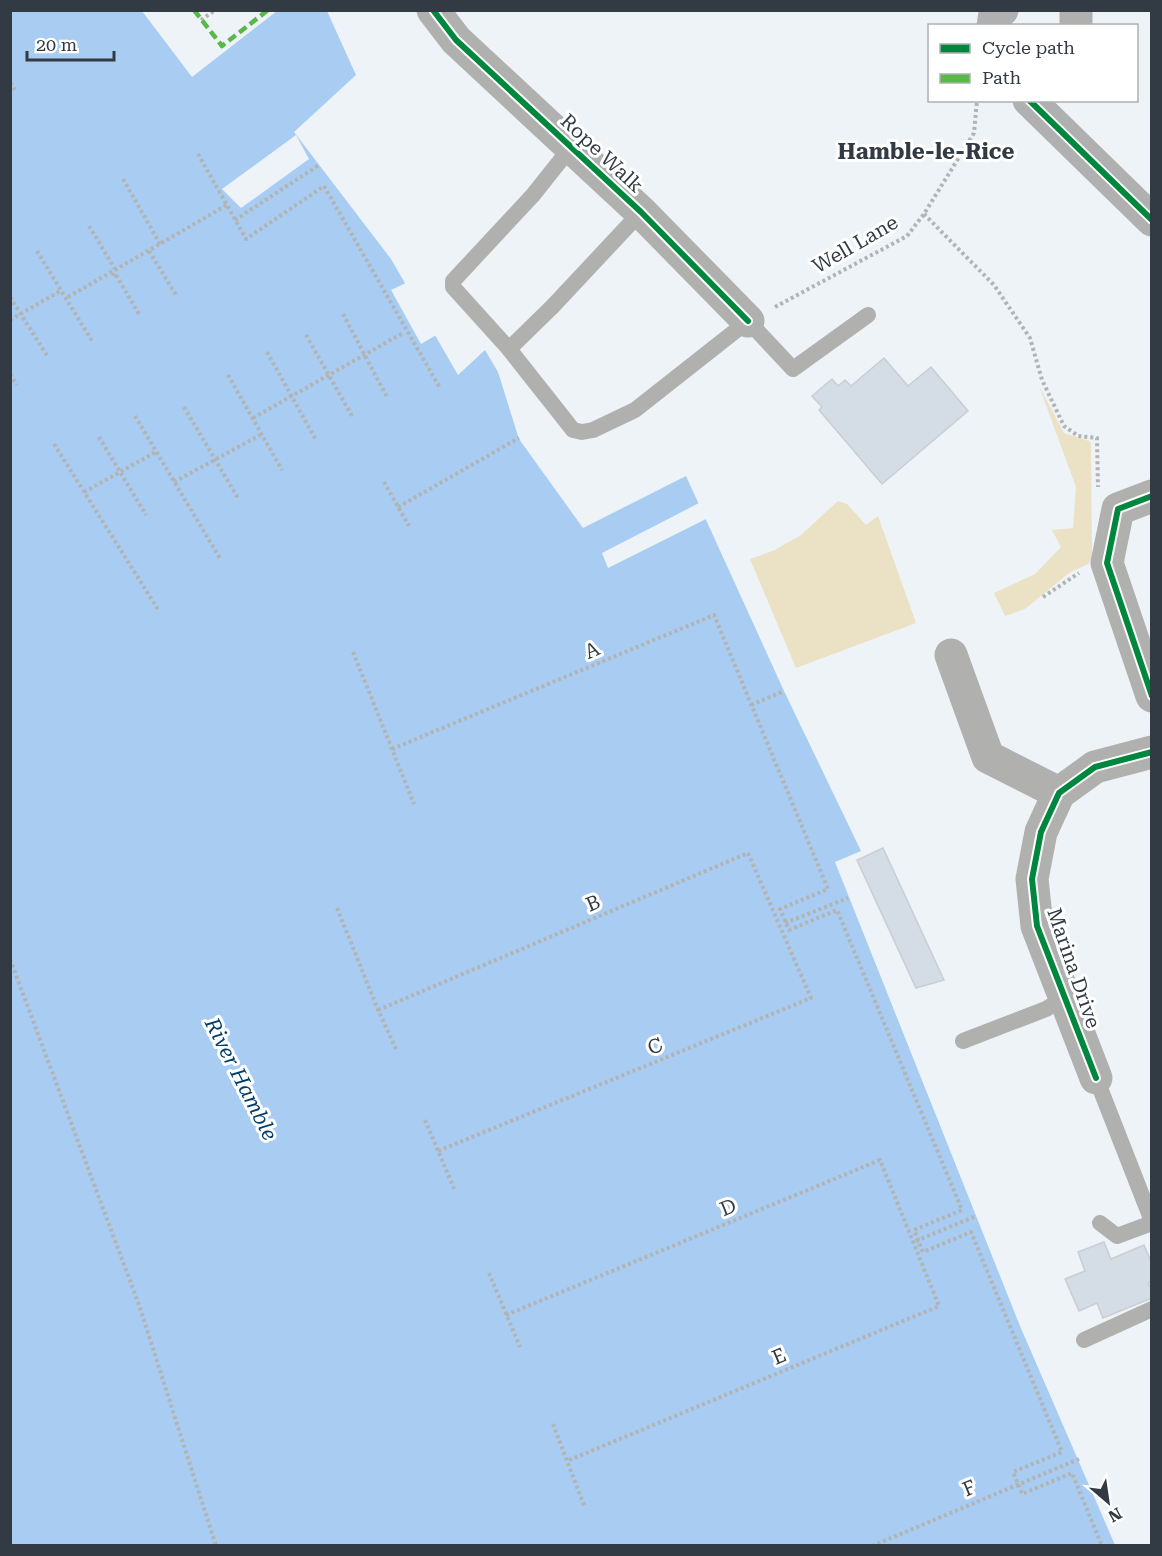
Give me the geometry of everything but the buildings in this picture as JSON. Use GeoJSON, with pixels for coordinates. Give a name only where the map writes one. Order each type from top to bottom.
{"type":"FeatureCollection","features":[{"type":"Feature","properties":{"kind":"street","name":"Rope Walk"},"geometry":{"type":"LineString","coordinates":[[433,10],[456,40],[641,212],[748,321]]}},
{"type":"Feature","properties":{"kind":"street"},"geometry":{"type":"LineString","coordinates":[[1031,102],[1152,220]]}},
{"type":"Feature","properties":{"kind":"street"},"geometry":{"type":"LineString","coordinates":[[1152,496],[1118,509],[1107,563],[1142,635],[1152,696]]}},
{"type":"Feature","properties":{"kind":"street"},"geometry":{"type":"LineString","coordinates":[[951,655],[988,757],[1059,794]]}},
{"type":"Feature","properties":{"kind":"street","name":"Marina Drive"},"geometry":{"type":"LineString","coordinates":[[1096,1078],[1037,926],[1032,879],[1041,832],[1059,794],[1095,767],[1152,752]]}},
{"type":"Feature","properties":{"kind":"lane"},"geometry":{"type":"LineString","coordinates":[[572,146],[533,195],[453,281],[453,286],[455,291],[509,349],[573,429],[582,432],[593,430],[634,410],[748,321],[793,369],[868,315]]}},
{"type":"Feature","properties":{"kind":"lane"},"geometry":{"type":"LineString","coordinates":[[509,349],[553,306],[641,212]]}},
{"type":"Feature","properties":{"kind":"lane"},"geometry":{"type":"LineString","coordinates":[[963,1041],[1046,1009],[1065,998]]}},
{"type":"Feature","properties":{"kind":"lane","name":"Marina Drive"},"geometry":{"type":"LineString","coordinates":[[1096,1078],[1152,1222]]}},
{"type":"Feature","properties":{"kind":"lane"},"geometry":{"type":"LineString","coordinates":[[1100,1223],[1117,1236],[1152,1222]]}},
{"type":"Feature","properties":{"kind":"lane"},"geometry":{"type":"LineString","coordinates":[[1084,1340],[1152,1309]]}},
{"type":"Feature","properties":{"kind":"path"},"geometry":{"type":"LineString","coordinates":[[201,20],[215,10]]}},
{"type":"Feature","properties":{"kind":"path"},"geometry":{"type":"LineString","coordinates":[[10,83],[15,90]]}},
{"type":"Feature","properties":{"kind":"path"},"geometry":{"type":"LineString","coordinates":[[198,154],[246,239],[324,186],[440,388]]}},
{"type":"Feature","properties":{"kind":"path"},"geometry":{"type":"LineString","coordinates":[[235,220],[319,165]]}},
{"type":"Feature","properties":{"kind":"path"},"geometry":{"type":"LineString","coordinates":[[123,179],[160,244]]}},
{"type":"Feature","properties":{"kind":"path"},"geometry":{"type":"LineString","coordinates":[[68,297],[227,205]]}},
{"type":"Feature","properties":{"kind":"path"},"geometry":{"type":"LineString","coordinates":[[924,214],[994,285],[1030,338],[1042,380],[1064,426],[1078,436],[1097,438],[1098,496]]}},
{"type":"Feature","properties":{"kind":"path"},"geometry":{"type":"LineString","coordinates":[[89,225],[116,269]]}},
{"type":"Feature","properties":{"kind":"path"},"geometry":{"type":"LineString","coordinates":[[149,250],[176,295]]}},
{"type":"Feature","properties":{"kind":"path"},"geometry":{"type":"LineString","coordinates":[[37,251],[92,341]]}},
{"type":"Feature","properties":{"kind":"path"},"geometry":{"type":"LineString","coordinates":[[113,276],[115,273],[140,316]]}},
{"type":"Feature","properties":{"kind":"path"},"geometry":{"type":"LineString","coordinates":[[10,320],[60,291]]}},
{"type":"Feature","properties":{"kind":"path"},"geometry":{"type":"LineString","coordinates":[[10,297],[48,357]]}},
{"type":"Feature","properties":{"kind":"path"},"geometry":{"type":"LineString","coordinates":[[343,314],[387,397]]}},
{"type":"Feature","properties":{"kind":"path"},"geometry":{"type":"LineString","coordinates":[[253,418],[403,333]]}},
{"type":"Feature","properties":{"kind":"path"},"geometry":{"type":"LineString","coordinates":[[306,335],[352,416]]}},
{"type":"Feature","properties":{"kind":"path"},"geometry":{"type":"LineString","coordinates":[[267,352],[316,440]]}},
{"type":"Feature","properties":{"kind":"path"},"geometry":{"type":"LineString","coordinates":[[10,374],[17,385]]}},
{"type":"Feature","properties":{"kind":"path"},"geometry":{"type":"LineString","coordinates":[[228,375],[282,470]]}},
{"type":"Feature","properties":{"kind":"path"},"geometry":{"type":"LineString","coordinates":[[184,407],[238,498]]}},
{"type":"Feature","properties":{"kind":"path"},"geometry":{"type":"LineString","coordinates":[[135,416],[221,560]]}},
{"type":"Feature","properties":{"kind":"path"},"geometry":{"type":"LineString","coordinates":[[174,482],[262,434]]}},
{"type":"Feature","properties":{"kind":"path"},"geometry":{"type":"LineString","coordinates":[[99,437],[146,515]]}},
{"type":"Feature","properties":{"kind":"path"},"geometry":{"type":"LineString","coordinates":[[399,507],[519,438]]}},
{"type":"Feature","properties":{"kind":"path"},"geometry":{"type":"LineString","coordinates":[[54,444],[159,611]]}},
{"type":"Feature","properties":{"kind":"path"},"geometry":{"type":"LineString","coordinates":[[83,492],[156,452]]}},
{"type":"Feature","properties":{"kind":"path"},"geometry":{"type":"LineString","coordinates":[[384,482],[408,526]]}},
{"type":"Feature","properties":{"kind":"path"},"geometry":{"type":"LineString","coordinates":[[1043,597],[1082,571]]}},
{"type":"Feature","properties":{"kind":"path"},"geometry":{"type":"LineString","coordinates":[[353,652],[414,804]]}},
{"type":"Feature","properties":{"kind":"path"},"geometry":{"type":"LineString","coordinates":[[784,691],[751,705],[828,889],[780,909],[789,930],[837,910],[962,1210],[914,1230],[916,1242],[923,1252],[971,1232],[1062,1452],[1013,1472],[1022,1494],[1072,1473],[1102,1545]]}},
{"type":"Feature","properties":{"kind":"path"},"geometry":{"type":"LineString","coordinates":[[780,925],[848,898]]}},
{"type":"Feature","properties":{"kind":"path"},"geometry":{"type":"LineString","coordinates":[[338,908],[378,1010],[396,1049]]}},
{"type":"Feature","properties":{"kind":"path"},"geometry":{"type":"LineString","coordinates":[[10,959],[139,1305],[216,1545]]}},
{"type":"Feature","properties":{"kind":"path"},"geometry":{"type":"LineString","coordinates":[[425,1120],[454,1191]]}},
{"type":"Feature","properties":{"kind":"path"},"geometry":{"type":"LineString","coordinates":[[916,1242],[976,1216]]}},
{"type":"Feature","properties":{"kind":"path"},"geometry":{"type":"LineString","coordinates":[[489,1273],[520,1347]]}},
{"type":"Feature","properties":{"kind":"path"},"geometry":{"type":"LineString","coordinates":[[553,1424],[585,1508]]}},
{"type":"Feature","properties":{"kind":"shaded area"},"geometry":{"type":"Polygon","coordinates":[[[1039,386],[1064,433],[1091,443],[1092,558],[1088,564],[1069,573],[1025,609],[1005,616],[994,593],[1035,574],[1061,547],[1052,530],[1073,528],[1076,487],[1039,386]]]}},
{"type":"Feature","properties":{"kind":"shaded area"},"geometry":{"type":"Polygon","coordinates":[[[838,501],[847,504],[866,525],[878,516],[916,623],[796,668],[750,559],[775,550],[801,535],[838,501]]]}},
{"type":"Feature","properties":{"kind":"water","name":"River Hamble"},"geometry":{"type":"Polygon","coordinates":[[[11,11],[142,11],[192,77],[277,11],[327,11],[356,75],[294,132],[391,259],[458,375],[485,350],[498,372],[519,439],[583,528],[686,476],[784,691],[861,851],[835,862],[1020,1326],[1115,1545],[11,1546],[11,11]]]}},
{"type":"Feature","properties":{"kind":"pier"},"geometry":{"type":"Polygon","coordinates":[[[296,135],[309,159],[241,208],[222,189],[296,135]]]}},
{"type":"Feature","properties":{"kind":"pier"},"geometry":{"type":"Polygon","coordinates":[[[408,282],[438,334],[421,344],[391,290],[408,282]]]}},
{"type":"Feature","properties":{"kind":"pier"},"geometry":{"type":"Polygon","coordinates":[[[701,502],[708,518],[608,568],[602,553],[701,502]]]}},
{"type":"Feature","properties":{"kind":"marked path"},"geometry":{"type":"LineString","coordinates":[[194,10],[222,46],[268,10]]}},
{"type":"Feature","properties":{"kind":"cycle path"},"geometry":{"type":"LineString","coordinates":[[433,10],[456,40],[641,212],[748,321]]}},
{"type":"Feature","properties":{"kind":"cycle path"},"geometry":{"type":"LineString","coordinates":[[1031,102],[1152,220]]}},
{"type":"Feature","properties":{"kind":"cycle path"},"geometry":{"type":"LineString","coordinates":[[1152,496],[1118,509],[1107,563],[1152,696]]}},
{"type":"Feature","properties":{"kind":"cycle path"},"geometry":{"type":"LineString","coordinates":[[1096,1078],[1037,926],[1032,879],[1041,832],[1059,793],[1095,767],[1152,752]]}},
{"type":"Feature","properties":{"kind":"district","name":"Hamble-le-Rice"},"geometry":{"type":"Point","coordinates":[926,151]}}]}
